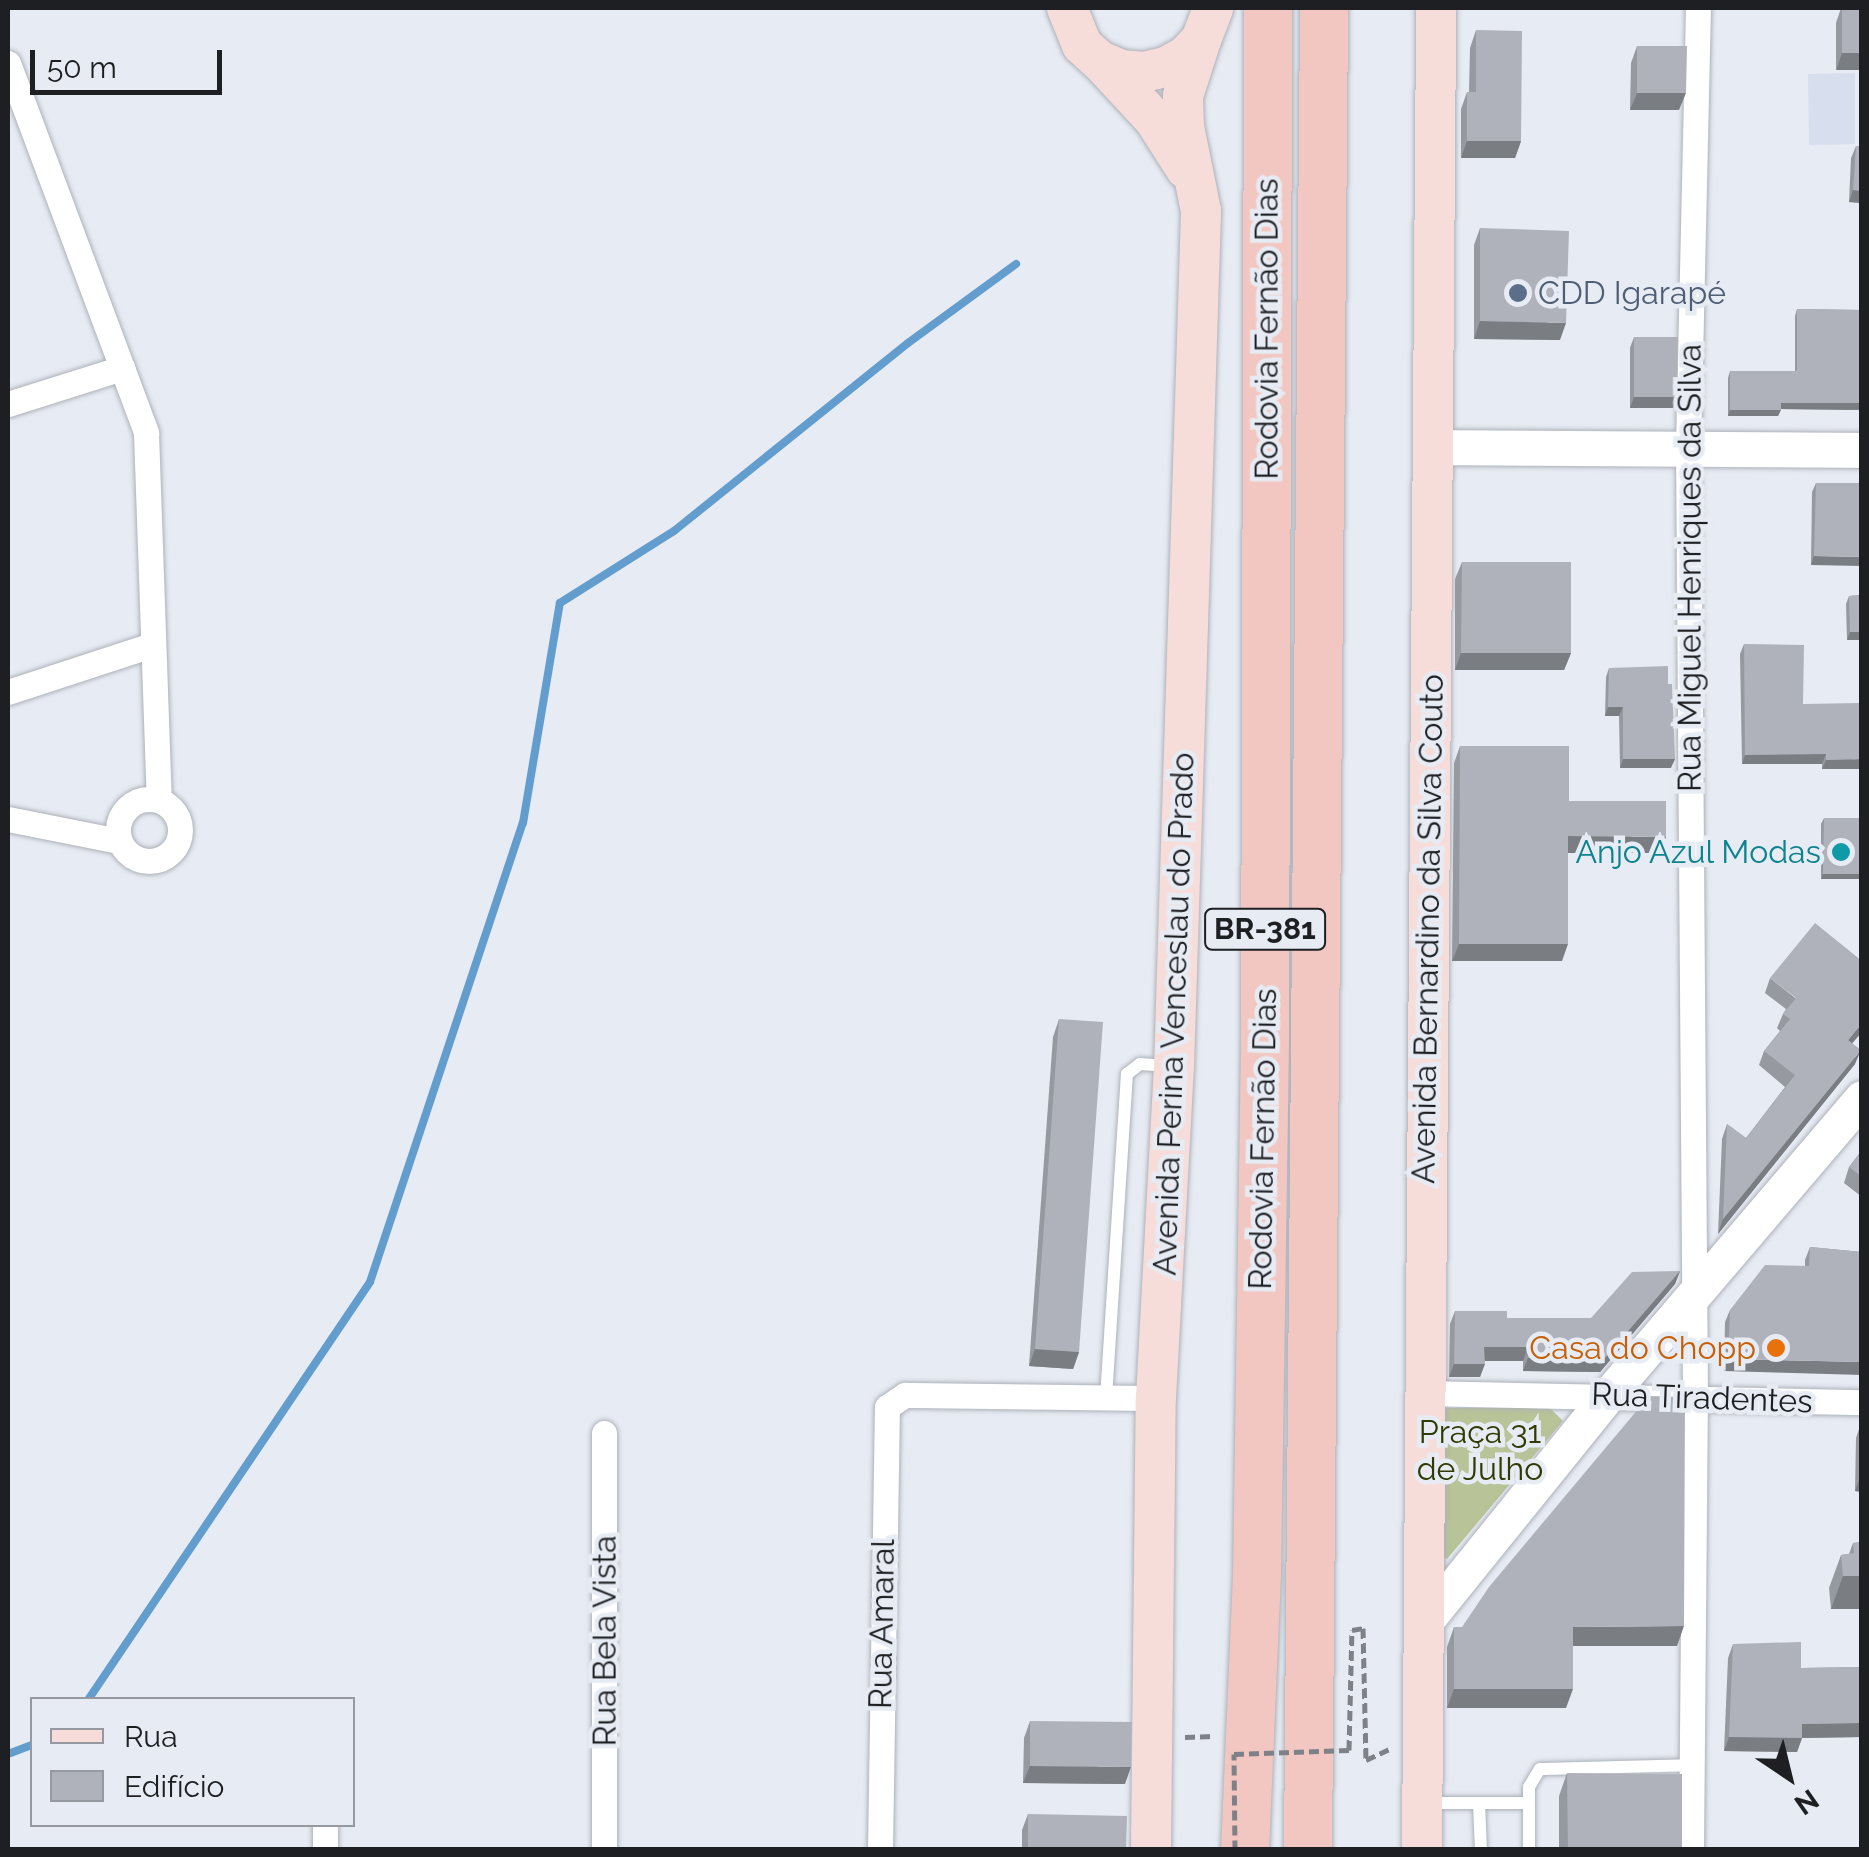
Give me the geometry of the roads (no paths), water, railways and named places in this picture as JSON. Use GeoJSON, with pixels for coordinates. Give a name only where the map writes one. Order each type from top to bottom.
{"type":"FeatureCollection","features":[{"type":"Feature","properties":{"kind":"highway","name":"Rodovia Fernão Dias"},"geometry":{"type":"LineString","coordinates":[[1245,1850],[1257,1575],[1265,1060],[1268,8]]}},
{"type":"Feature","properties":{"kind":"highway","name":"Rodovia Fernão Dias"},"geometry":{"type":"LineString","coordinates":[[1308,1850],[1324,8]]}},
{"type":"Feature","properties":{"kind":"main road","name":"Avenida Perina Venceslau do Prado"},"geometry":{"type":"LineString","coordinates":[[1067,8],[1070,24],[1082,45],[1154,119],[1194,180]]}},
{"type":"Feature","properties":{"kind":"main road","name":"Avenida Bernardino da Silva Couto"},"geometry":{"type":"LineString","coordinates":[[1422,1850],[1436,8]]}},
{"type":"Feature","properties":{"kind":"main road","name":"Avenida Perina Venceslau do Prado"},"geometry":{"type":"LineString","coordinates":[[1152,1850],[1156,1398],[1174,1066],[1200,210],[1183,96],[1207,24]]}},
{"type":"Feature","properties":{"kind":"main road"},"geometry":{"type":"LineString","coordinates":[[1100,61],[1121,70],[1155,70],[1186,56],[1207,24]]}},
{"type":"Feature","properties":{"kind":"main road"},"geometry":{"type":"LineString","coordinates":[[1434,447],[1862,450]]}},
{"type":"Feature","properties":{"kind":"main road"},"geometry":{"type":"LineString","coordinates":[[1425,1622],[1609,1394],[1862,1098]]}},
{"type":"Feature","properties":{"kind":"street","name":"Rua Miguel Henriques da Silva"},"geometry":{"type":"LineString","coordinates":[[1690,1850],[1695,1398],[1688,448],[1698,8]]}},
{"type":"Feature","properties":{"kind":"street"},"geometry":{"type":"LineString","coordinates":[[8,63],[14,107],[122,368],[149,450],[159,800],[179,821],[178,841],[164,857],[143,861],[133,857],[119,841],[8,819]]}},
{"type":"Feature","properties":{"kind":"street"},"geometry":{"type":"LineString","coordinates":[[8,404],[122,368]]}},
{"type":"Feature","properties":{"kind":"street"},"geometry":{"type":"LineString","coordinates":[[8,692],[152,644]]}},
{"type":"Feature","properties":{"kind":"street"},"geometry":{"type":"LineString","coordinates":[[119,841],[124,812],[139,800],[159,800]]}},
{"type":"Feature","properties":{"kind":"street","name":"Rua Tiradentes"},"geometry":{"type":"LineString","coordinates":[[1423,1394],[1609,1394],[1862,1402]]}},
{"type":"Feature","properties":{"kind":"street","name":"Rua Amaral"},"geometry":{"type":"LineString","coordinates":[[880,1850],[886,1414],[891,1400],[905,1395],[1106,1398]]}},
{"type":"Feature","properties":{"kind":"street"},"geometry":{"type":"LineString","coordinates":[[1106,1398],[1156,1398]]}},
{"type":"Feature","properties":{"kind":"street","name":"Rua Bela Vista"},"geometry":{"type":"LineString","coordinates":[[604,1433],[604,1850]]}},
{"type":"Feature","properties":{"kind":"lane"},"geometry":{"type":"LineString","coordinates":[[1106,1398],[1128,1074],[1140,1064],[1174,1066]]}},
{"type":"Feature","properties":{"kind":"lane"},"geometry":{"type":"LineString","coordinates":[[1529,1850],[1530,1780],[1548,1768],[1690,1765]]}},
{"type":"Feature","properties":{"kind":"lane"},"geometry":{"type":"LineString","coordinates":[[1422,1803],[1529,1804]]}},
{"type":"Feature","properties":{"kind":"lane"},"geometry":{"type":"LineString","coordinates":[[1480,1803],[1482,1850]]}},
{"type":"Feature","properties":{"kind":"waterway"},"geometry":{"type":"LineString","coordinates":[[90,1697],[370,1282],[523,823],[560,603],[674,531],[908,343],[1016,264]]}},
{"type":"Feature","properties":{"kind":"waterway"},"geometry":{"type":"LineString","coordinates":[[8,1754],[30,1746]]}},
{"type":"Feature","properties":{"kind":"place","name":"CDD Igarapé"},"geometry":{"type":"Point","coordinates":[1518,293]}},
{"type":"Feature","properties":{"kind":"place","name":"Anjo Azul Modas"},"geometry":{"type":"Point","coordinates":[1841,852]}},
{"type":"Feature","properties":{"kind":"place","name":"Casa do Chopp"},"geometry":{"type":"Point","coordinates":[1776,1348]}},
{"type":"Feature","properties":{"kind":"park label","name":"Praça 31 de Julho"},"geometry":{"type":"Point","coordinates":[1480,1452]}}]}
